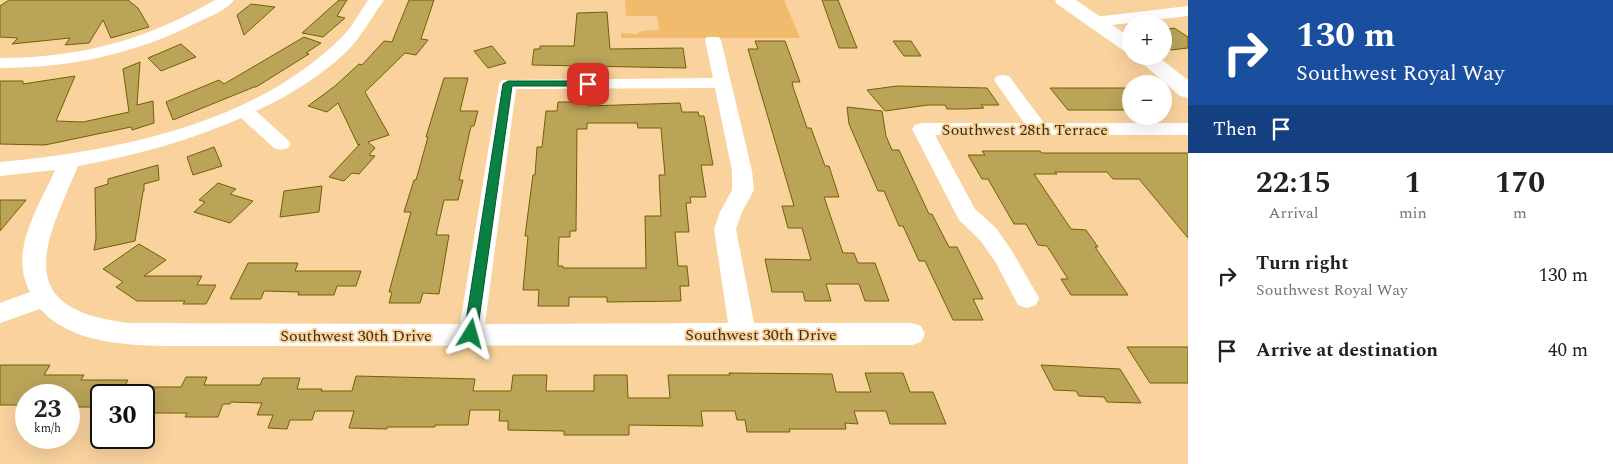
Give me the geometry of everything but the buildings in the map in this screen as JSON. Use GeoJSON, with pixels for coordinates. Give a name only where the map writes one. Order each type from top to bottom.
{"type":"FeatureCollection","features":[{"type":"Feature","properties":{"kind":"main road"},"geometry":{"type":"LineString","coordinates":[[1064,0],[1122,41]]}},
{"type":"Feature","properties":{"kind":"main road"},"geometry":{"type":"LineString","coordinates":[[1155,65],[1188,91]]}},
{"type":"Feature","properties":{"kind":"street"},"geometry":{"type":"LineString","coordinates":[[0,62],[31,62],[76,58],[135,44],[194,20],[226,0]]}},
{"type":"Feature","properties":{"kind":"street"},"geometry":{"type":"LineString","coordinates":[[0,169],[69,162],[172,137],[244,111],[292,84],[323,62],[352,36],[376,0]]}},
{"type":"Feature","properties":{"kind":"street"},"geometry":{"type":"LineString","coordinates":[[1172,0],[1188,11]]}},
{"type":"Feature","properties":{"kind":"street"},"geometry":{"type":"LineString","coordinates":[[1095,22],[1188,11]]}},
{"type":"Feature","properties":{"kind":"street"},"geometry":{"type":"LineString","coordinates":[[713,40],[742,171],[744,190],[731,212],[725,229],[743,334]]}},
{"type":"Feature","properties":{"kind":"street"},"geometry":{"type":"LineString","coordinates":[[1003,80],[1038,129]]}},
{"type":"Feature","properties":{"kind":"street"},"geometry":{"type":"LineString","coordinates":[[471,334],[508,84],[724,84]]}},
{"type":"Feature","properties":{"kind":"street"},"geometry":{"type":"LineString","coordinates":[[244,111],[281,144]]}},
{"type":"Feature","properties":{"kind":"street","name":"Southwest 28th Terrace"},"geometry":{"type":"LineString","coordinates":[[1027,298],[1004,257],[988,234],[966,214],[922,129],[1188,130]]}},
{"type":"Feature","properties":{"kind":"street","name":"Southwest 30th Drive"},"geometry":{"type":"LineString","coordinates":[[69,162],[39,234],[34,253],[36,281],[44,297],[62,313],[79,323],[128,334],[912,334]]}},
{"type":"Feature","properties":{"kind":"street"},"geometry":{"type":"LineString","coordinates":[[0,313],[44,297]]}},
{"type":"Feature","properties":{"kind":"shaded area"},"geometry":{"type":"Polygon","coordinates":[[[625,0],[784,0],[800,38],[621,38],[621,33],[636,34],[642,31],[659,30],[657,16],[626,16],[625,0]]]}},
{"type":"Feature","properties":{"kind":"route"},"geometry":{"type":"LineString","coordinates":[[471,334],[508,84],[588,84]]}}]}
